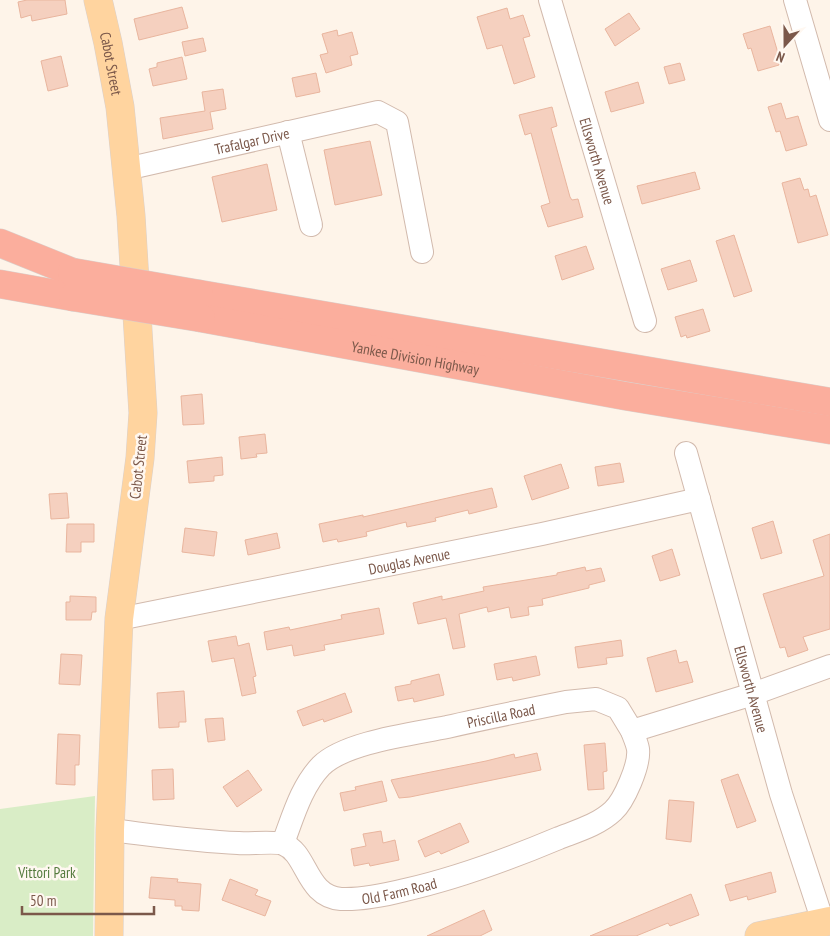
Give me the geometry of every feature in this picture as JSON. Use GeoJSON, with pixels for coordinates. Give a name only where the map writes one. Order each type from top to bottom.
{"type":"FeatureCollection","features":[{"type":"Feature","properties":{"kind":"highway"},"geometry":{"type":"LineString","coordinates":[[0,243],[73,284]]}},
{"type":"Feature","properties":{"kind":"highway","name":"Yankee Division Highway"},"geometry":{"type":"LineString","coordinates":[[0,260],[73,284],[200,306],[830,402]]}},
{"type":"Feature","properties":{"kind":"highway","name":"Yankee Division Highway"},"geometry":{"type":"LineString","coordinates":[[0,284],[73,284]]}},
{"type":"Feature","properties":{"kind":"highway"},"geometry":{"type":"LineString","coordinates":[[0,302],[73,284]]}},
{"type":"Feature","properties":{"kind":"highway","name":"Yankee Division Highway"},"geometry":{"type":"LineString","coordinates":[[200,306],[625,396],[830,430]]}},
{"type":"Feature","properties":{"kind":"main road","name":"Cabot Street"},"geometry":{"type":"LineString","coordinates":[[98,0],[120,107],[131,216],[143,422],[119,619],[110,830],[109,936]]}},
{"type":"Feature","properties":{"kind":"main road"},"geometry":{"type":"LineString","coordinates":[[759,936],[826,922]]}},
{"type":"Feature","properties":{"kind":"street"},"geometry":{"type":"LineString","coordinates":[[795,0],[830,120]]}},
{"type":"Feature","properties":{"kind":"street","name":"Ellsworth Avenue"},"geometry":{"type":"LineString","coordinates":[[556,3],[645,321]]}},
{"type":"Feature","properties":{"kind":"street","name":"Trafalgar Drive"},"geometry":{"type":"LineString","coordinates":[[126,169],[378,112],[397,122],[422,252]]}},
{"type":"Feature","properties":{"kind":"street"},"geometry":{"type":"LineString","coordinates":[[288,132],[311,225]]}},
{"type":"Feature","properties":{"kind":"street","name":"Ellsworth Avenue"},"geometry":{"type":"LineString","coordinates":[[686,454],[782,794],[826,922]]}},
{"type":"Feature","properties":{"kind":"street","name":"Douglas Avenue"},"geometry":{"type":"LineString","coordinates":[[119,619],[533,536],[700,499]]}},
{"type":"Feature","properties":{"kind":"street"},"geometry":{"type":"LineString","coordinates":[[632,731],[753,694],[830,666]]}},
{"type":"Feature","properties":{"kind":"street","name":"Priscilla Road"},"geometry":{"type":"LineString","coordinates":[[283,844],[307,784],[331,757],[346,750],[380,741],[566,702],[596,699],[618,708],[632,731]]}},
{"type":"Feature","properties":{"kind":"street","name":"Old Farm Road"},"geometry":{"type":"LineString","coordinates":[[283,844],[293,851],[315,886],[326,894],[340,899],[380,896],[427,885],[508,859],[595,823],[613,811],[624,795],[634,772],[638,751],[632,731]]}},
{"type":"Feature","properties":{"kind":"street"},"geometry":{"type":"LineString","coordinates":[[110,830],[188,840],[283,844]]}},
{"type":"Feature","properties":{"kind":"green space","name":"Vittori Park"},"geometry":{"type":"Polygon","coordinates":[[[95,796],[93,936],[0,936],[0,809],[95,796]]]}},
{"type":"Feature","properties":{"kind":"building"},"geometry":{"type":"Polygon","coordinates":[[[27,0],[65,0],[67,14],[32,21],[31,15],[21,18],[18,2],[27,0]]]}},
{"type":"Feature","properties":{"kind":"building"},"geometry":{"type":"Polygon","coordinates":[[[182,7],[188,28],[139,40],[134,19],[182,7]]]}},
{"type":"Feature","properties":{"kind":"building"},"geometry":{"type":"Polygon","coordinates":[[[507,8],[510,19],[523,15],[530,36],[523,38],[535,77],[514,84],[502,45],[487,49],[477,17],[507,8]]]}},
{"type":"Feature","properties":{"kind":"building"},"geometry":{"type":"Polygon","coordinates":[[[629,13],[640,29],[615,46],[605,29],[629,13]]]}},
{"type":"Feature","properties":{"kind":"building"},"geometry":{"type":"Polygon","coordinates":[[[770,26],[778,53],[776,54],[779,65],[758,71],[751,48],[748,49],[743,34],[770,26]]]}},
{"type":"Feature","properties":{"kind":"building"},"geometry":{"type":"Polygon","coordinates":[[[337,30],[338,36],[352,32],[358,54],[350,56],[352,65],[326,73],[320,55],[328,53],[322,34],[337,30]]]}},
{"type":"Feature","properties":{"kind":"building"},"geometry":{"type":"Polygon","coordinates":[[[203,38],[206,51],[185,56],[182,42],[203,38]]]}},
{"type":"Feature","properties":{"kind":"building"},"geometry":{"type":"Polygon","coordinates":[[[61,56],[68,86],[48,91],[41,61],[61,56]]]}},
{"type":"Feature","properties":{"kind":"building"},"geometry":{"type":"Polygon","coordinates":[[[182,57],[187,79],[153,86],[149,69],[157,67],[157,63],[182,57]]]}},
{"type":"Feature","properties":{"kind":"building"},"geometry":{"type":"Polygon","coordinates":[[[680,63],[685,80],[669,84],[664,67],[680,63]]]}},
{"type":"Feature","properties":{"kind":"building"},"geometry":{"type":"Polygon","coordinates":[[[316,73],[320,92],[296,97],[292,78],[316,73]]]}},
{"type":"Feature","properties":{"kind":"building"},"geometry":{"type":"Polygon","coordinates":[[[638,82],[644,103],[611,112],[605,92],[638,82]]]}},
{"type":"Feature","properties":{"kind":"building"},"geometry":{"type":"Polygon","coordinates":[[[223,89],[226,109],[210,112],[213,129],[163,139],[160,118],[205,111],[202,92],[223,89]]]}},
{"type":"Feature","properties":{"kind":"building"},"geometry":{"type":"Polygon","coordinates":[[[781,103],[786,119],[798,116],[807,145],[786,151],[780,131],[776,132],[768,107],[781,103]]]}},
{"type":"Feature","properties":{"kind":"building"},"geometry":{"type":"Polygon","coordinates":[[[552,107],[557,126],[551,128],[570,197],[572,200],[578,199],[583,217],[548,227],[541,206],[550,203],[531,133],[525,135],[519,115],[552,107]]]}},
{"type":"Feature","properties":{"kind":"building"},"geometry":{"type":"Polygon","coordinates":[[[370,141],[382,195],[335,205],[324,150],[370,141]]]}},
{"type":"Feature","properties":{"kind":"building"},"geometry":{"type":"Polygon","coordinates":[[[267,164],[277,210],[222,222],[212,177],[267,164]]]}},
{"type":"Feature","properties":{"kind":"building"},"geometry":{"type":"Polygon","coordinates":[[[695,172],[700,189],[642,204],[637,186],[695,172]]]}},
{"type":"Feature","properties":{"kind":"building"},"geometry":{"type":"Polygon","coordinates":[[[800,178],[804,190],[808,189],[810,197],[816,195],[828,235],[798,243],[782,183],[800,178]]]}},
{"type":"Feature","properties":{"kind":"building"},"geometry":{"type":"Polygon","coordinates":[[[734,235],[752,291],[734,297],[716,241],[734,235]]]}},
{"type":"Feature","properties":{"kind":"building"},"geometry":{"type":"Polygon","coordinates":[[[586,246],[594,269],[562,280],[555,256],[586,246]]]}},
{"type":"Feature","properties":{"kind":"building"},"geometry":{"type":"Polygon","coordinates":[[[690,260],[697,281],[668,290],[661,269],[690,260]]]}},
{"type":"Feature","properties":{"kind":"building"},"geometry":{"type":"Polygon","coordinates":[[[703,309],[710,331],[687,338],[686,335],[681,337],[675,317],[703,309]]]}},
{"type":"Feature","properties":{"kind":"building"},"geometry":{"type":"Polygon","coordinates":[[[202,394],[204,424],[183,425],[181,396],[202,394]]]}},
{"type":"Feature","properties":{"kind":"building"},"geometry":{"type":"Polygon","coordinates":[[[265,434],[267,453],[256,454],[257,457],[241,459],[239,437],[265,434]]]}},
{"type":"Feature","properties":{"kind":"building"},"geometry":{"type":"Polygon","coordinates":[[[222,457],[223,475],[214,476],[214,481],[189,483],[187,461],[222,457]]]}},
{"type":"Feature","properties":{"kind":"building"},"geometry":{"type":"Polygon","coordinates":[[[620,463],[624,482],[598,486],[595,467],[620,463]]]}},
{"type":"Feature","properties":{"kind":"building"},"geometry":{"type":"Polygon","coordinates":[[[561,464],[569,488],[532,500],[524,476],[561,464]]]}},
{"type":"Feature","properties":{"kind":"building"},"geometry":{"type":"Polygon","coordinates":[[[492,488],[497,507],[469,514],[468,510],[435,518],[436,521],[407,527],[406,522],[366,532],[367,536],[338,542],[337,539],[323,542],[319,524],[363,515],[363,517],[492,488]]]}},
{"type":"Feature","properties":{"kind":"building"},"geometry":{"type":"Polygon","coordinates":[[[67,493],[69,518],[51,519],[49,494],[67,493]]]}},
{"type":"Feature","properties":{"kind":"building"},"geometry":{"type":"Polygon","coordinates":[[[773,521],[782,553],[761,559],[752,528],[773,521]]]}},
{"type":"Feature","properties":{"kind":"building"},"geometry":{"type":"Polygon","coordinates":[[[67,524],[94,524],[94,542],[81,542],[81,552],[66,552],[67,524]]]}},
{"type":"Feature","properties":{"kind":"building"},"geometry":{"type":"Polygon","coordinates":[[[185,528],[217,532],[214,556],[182,552],[185,528]]]}},
{"type":"Feature","properties":{"kind":"building"},"geometry":{"type":"Polygon","coordinates":[[[277,533],[280,548],[248,555],[245,540],[277,533]]]}},
{"type":"Feature","properties":{"kind":"building"},"geometry":{"type":"Polygon","coordinates":[[[830,534],[830,629],[803,637],[808,650],[788,657],[785,647],[780,648],[763,594],[824,576],[813,540],[830,534]]]}},
{"type":"Feature","properties":{"kind":"building"},"geometry":{"type":"Polygon","coordinates":[[[672,549],[680,575],[660,581],[652,556],[672,549]]]}},
{"type":"Feature","properties":{"kind":"building"},"geometry":{"type":"Polygon","coordinates":[[[585,567],[586,571],[601,568],[605,581],[589,585],[589,588],[542,599],[543,605],[528,607],[529,615],[511,618],[509,607],[488,612],[487,607],[459,614],[465,647],[453,649],[446,618],[418,624],[413,603],[442,596],[442,600],[484,591],[483,587],[557,575],[557,573],[585,567]]]}},
{"type":"Feature","properties":{"kind":"building"},"geometry":{"type":"Polygon","coordinates":[[[70,596],[96,597],[96,612],[92,612],[91,620],[66,620],[66,602],[70,602],[70,596]]]}},
{"type":"Feature","properties":{"kind":"building"},"geometry":{"type":"Polygon","coordinates":[[[379,608],[384,634],[324,645],[325,650],[294,656],[292,645],[267,650],[264,632],[289,627],[290,630],[342,619],[341,615],[379,608]]]}},
{"type":"Feature","properties":{"kind":"building"},"geometry":{"type":"Polygon","coordinates":[[[236,636],[238,646],[249,643],[256,676],[253,677],[256,693],[242,696],[234,658],[212,662],[208,641],[236,636]]]}},
{"type":"Feature","properties":{"kind":"building"},"geometry":{"type":"Polygon","coordinates":[[[621,640],[623,656],[606,658],[607,664],[578,668],[575,647],[621,640]]]}},
{"type":"Feature","properties":{"kind":"building"},"geometry":{"type":"Polygon","coordinates":[[[676,650],[679,663],[687,661],[693,682],[656,692],[647,658],[676,650]]]}},
{"type":"Feature","properties":{"kind":"building"},"geometry":{"type":"Polygon","coordinates":[[[61,654],[82,655],[80,685],[59,684],[61,654]]]}},
{"type":"Feature","properties":{"kind":"building"},"geometry":{"type":"Polygon","coordinates":[[[536,656],[540,675],[513,681],[512,677],[497,680],[494,664],[536,656]]]}},
{"type":"Feature","properties":{"kind":"building"},"geometry":{"type":"Polygon","coordinates":[[[439,674],[444,695],[414,702],[413,698],[398,701],[395,687],[411,684],[411,681],[439,674]]]}},
{"type":"Feature","properties":{"kind":"building"},"geometry":{"type":"Polygon","coordinates":[[[184,691],[186,722],[179,722],[179,727],[159,728],[157,693],[184,691]]]}},
{"type":"Feature","properties":{"kind":"building"},"geometry":{"type":"Polygon","coordinates":[[[345,693],[352,712],[324,722],[323,719],[303,726],[297,711],[345,693]]]}},
{"type":"Feature","properties":{"kind":"building"},"geometry":{"type":"Polygon","coordinates":[[[223,718],[225,740],[208,742],[205,719],[223,718]]]}},
{"type":"Feature","properties":{"kind":"building"},"geometry":{"type":"Polygon","coordinates":[[[58,734],[80,735],[79,765],[75,765],[75,785],[56,784],[58,734]]]}},
{"type":"Feature","properties":{"kind":"building"},"geometry":{"type":"Polygon","coordinates":[[[605,743],[607,771],[603,772],[604,789],[588,790],[584,745],[605,743]]]}},
{"type":"Feature","properties":{"kind":"building"},"geometry":{"type":"Polygon","coordinates":[[[537,753],[541,770],[410,797],[399,798],[391,780],[514,754],[515,758],[537,753]]]}},
{"type":"Feature","properties":{"kind":"building"},"geometry":{"type":"Polygon","coordinates":[[[173,769],[174,799],[153,800],[152,770],[173,769]]]}},
{"type":"Feature","properties":{"kind":"building"},"geometry":{"type":"Polygon","coordinates":[[[248,770],[262,790],[237,807],[223,787],[248,770]]]}},
{"type":"Feature","properties":{"kind":"building"},"geometry":{"type":"Polygon","coordinates":[[[738,774],[756,821],[737,828],[721,780],[738,774]]]}},
{"type":"Feature","properties":{"kind":"building"},"geometry":{"type":"Polygon","coordinates":[[[382,781],[387,801],[344,811],[340,793],[356,790],[355,787],[382,781]]]}},
{"type":"Feature","properties":{"kind":"building"},"geometry":{"type":"Polygon","coordinates":[[[669,800],[694,802],[691,842],[666,839],[669,800]]]}},
{"type":"Feature","properties":{"kind":"building"},"geometry":{"type":"Polygon","coordinates":[[[460,823],[469,842],[441,854],[439,851],[425,857],[418,841],[460,823]]]}},
{"type":"Feature","properties":{"kind":"building"},"geometry":{"type":"Polygon","coordinates":[[[381,831],[383,843],[395,840],[399,860],[370,866],[369,863],[354,866],[351,849],[366,846],[363,834],[381,831]]]}},
{"type":"Feature","properties":{"kind":"building"},"geometry":{"type":"Polygon","coordinates":[[[771,872],[776,892],[748,900],[747,896],[730,901],[725,885],[771,872]]]}},
{"type":"Feature","properties":{"kind":"building"},"geometry":{"type":"Polygon","coordinates":[[[151,877],[178,879],[177,882],[201,884],[199,911],[182,910],[182,906],[175,906],[175,900],[149,898],[151,877]]]}},
{"type":"Feature","properties":{"kind":"building"},"geometry":{"type":"Polygon","coordinates":[[[230,879],[258,890],[255,895],[271,901],[265,916],[222,900],[230,879]]]}},
{"type":"Feature","properties":{"kind":"building"},"geometry":{"type":"Polygon","coordinates":[[[691,894],[699,915],[670,926],[668,923],[636,936],[590,936],[691,894]]]}},
{"type":"Feature","properties":{"kind":"building"},"geometry":{"type":"Polygon","coordinates":[[[484,910],[492,930],[480,936],[427,936],[484,910]]]}}]}
